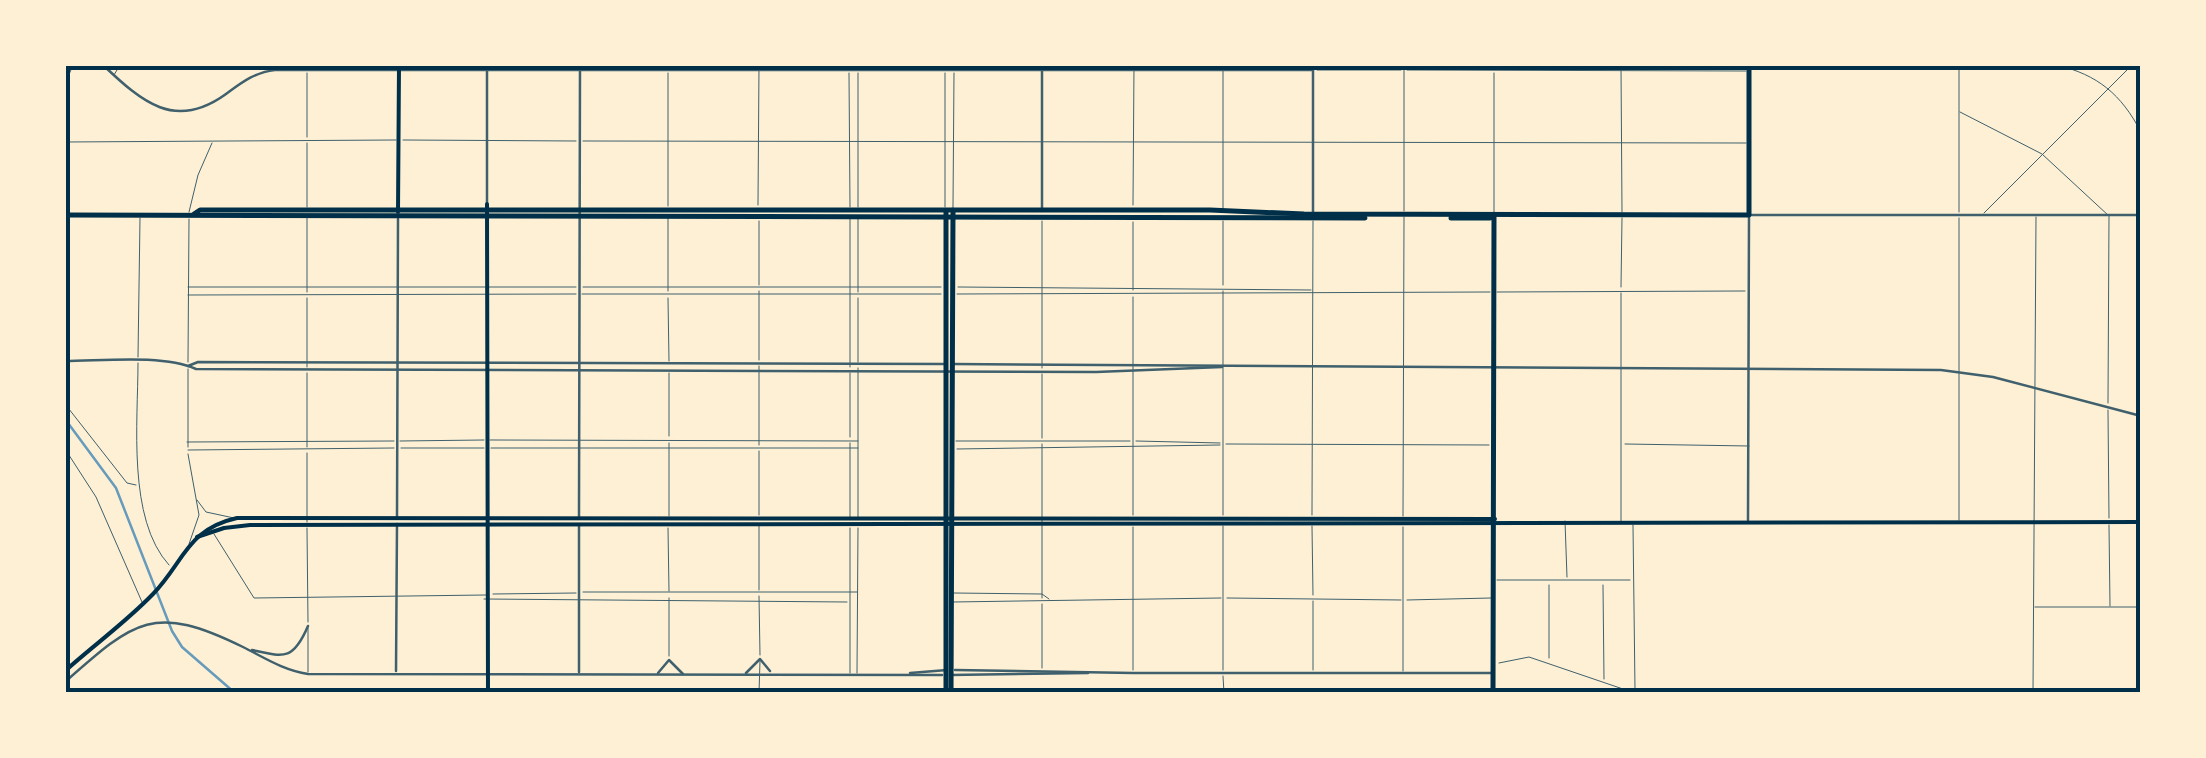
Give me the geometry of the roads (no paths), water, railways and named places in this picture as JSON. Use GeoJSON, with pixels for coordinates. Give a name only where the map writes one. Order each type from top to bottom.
{"type":"FeatureCollection","features":[{"type":"Feature","properties":{"kind":"highway"},"geometry":{"type":"LineString","coordinates":[[854,215],[949,210],[1494,217],[1749,214],[1749,68]]}},
{"type":"Feature","properties":{"kind":"highway"},"geometry":{"type":"LineString","coordinates":[[948,693],[944,602],[948,593],[950,521],[949,210]]}},
{"type":"Feature","properties":{"kind":"highway"},"geometry":{"type":"LineString","coordinates":[[65,214],[488,211],[1042,220],[1224,214]]}},
{"type":"Feature","properties":{"kind":"highway"},"geometry":{"type":"LineString","coordinates":[[1493,693],[1494,217]]}},
{"type":"Feature","properties":{"kind":"highway"},"geometry":{"type":"LineString","coordinates":[[948,593],[952,602],[948,672]]}},
{"type":"Feature","properties":{"kind":"main road"},"geometry":{"type":"LineString","coordinates":[[398,214],[399,68]]}},
{"type":"Feature","properties":{"kind":"main road"},"geometry":{"type":"LineString","coordinates":[[488,211],[488,693]]}},
{"type":"Feature","properties":{"kind":"main road"},"geometry":{"type":"LineString","coordinates":[[397,521],[488,517],[858,517],[1042,522],[2141,522]]}},
{"type":"Feature","properties":{"kind":"main road"},"geometry":{"type":"LineString","coordinates":[[65,671],[154,594],[197,537],[210,526],[237,518],[579,525],[950,521]]}},
{"type":"Feature","properties":{"kind":"main road"},"geometry":{"type":"LineString","coordinates":[[197,537],[250,525],[307,521]]}},
{"type":"Feature","properties":{"kind":"street"},"geometry":{"type":"LineString","coordinates":[[65,84],[73,65]]}},
{"type":"Feature","properties":{"kind":"street"},"geometry":{"type":"LineString","coordinates":[[104,65],[154,106],[178,112],[212,104],[260,73],[307,67],[1749,68]]}},
{"type":"Feature","properties":{"kind":"street"},"geometry":{"type":"LineString","coordinates":[[114,75],[120,65]]}},
{"type":"Feature","properties":{"kind":"street"},"geometry":{"type":"LineString","coordinates":[[1960,65],[1960,520]]}},
{"type":"Feature","properties":{"kind":"street"},"geometry":{"type":"LineString","coordinates":[[2057,65],[2086,74],[2109,87],[2141,132]]}},
{"type":"Feature","properties":{"kind":"street"},"geometry":{"type":"LineString","coordinates":[[1982,215],[2132,65]]}},
{"type":"Feature","properties":{"kind":"street"},"geometry":{"type":"LineString","coordinates":[[307,67],[308,674]]}},
{"type":"Feature","properties":{"kind":"street"},"geometry":{"type":"LineString","coordinates":[[1403,674],[1404,67]]}},
{"type":"Feature","properties":{"kind":"street"},"geometry":{"type":"LineString","coordinates":[[1494,67],[1494,217]]}},
{"type":"Feature","properties":{"kind":"street"},"geometry":{"type":"LineString","coordinates":[[1622,67],[1622,522]]}},
{"type":"Feature","properties":{"kind":"street"},"geometry":{"type":"LineString","coordinates":[[488,68],[488,211]]}},
{"type":"Feature","properties":{"kind":"street"},"geometry":{"type":"LineString","coordinates":[[578,673],[580,68]]}},
{"type":"Feature","properties":{"kind":"street"},"geometry":{"type":"LineString","coordinates":[[668,68],[668,674]]}},
{"type":"Feature","properties":{"kind":"street"},"geometry":{"type":"LineString","coordinates":[[759,693],[760,68]]}},
{"type":"Feature","properties":{"kind":"street"},"geometry":{"type":"LineString","coordinates":[[945,68],[949,210]]}},
{"type":"Feature","properties":{"kind":"street"},"geometry":{"type":"LineString","coordinates":[[949,210],[954,68]]}},
{"type":"Feature","properties":{"kind":"street"},"geometry":{"type":"LineString","coordinates":[[1041,673],[1042,68]]}},
{"type":"Feature","properties":{"kind":"street"},"geometry":{"type":"LineString","coordinates":[[1133,674],[1134,68]]}},
{"type":"Feature","properties":{"kind":"street"},"geometry":{"type":"LineString","coordinates":[[1223,68],[1224,693]]}},
{"type":"Feature","properties":{"kind":"street"},"geometry":{"type":"LineString","coordinates":[[1313,68],[1313,673]]}},
{"type":"Feature","properties":{"kind":"street"},"geometry":{"type":"LineString","coordinates":[[850,70],[858,287],[857,673]]}},
{"type":"Feature","properties":{"kind":"street"},"geometry":{"type":"LineString","coordinates":[[850,673],[850,287],[858,70]]}},
{"type":"Feature","properties":{"kind":"street"},"geometry":{"type":"LineString","coordinates":[[1960,112],[2042,154],[2109,216],[2110,606]]}},
{"type":"Feature","properties":{"kind":"street"},"geometry":{"type":"LineString","coordinates":[[188,546],[199,515],[187,442],[191,214],[198,175],[213,140]]}},
{"type":"Feature","properties":{"kind":"street"},"geometry":{"type":"LineString","coordinates":[[65,142],[1750,143]]}},
{"type":"Feature","properties":{"kind":"street"},"geometry":{"type":"LineString","coordinates":[[2092,215],[2098,203]]}},
{"type":"Feature","properties":{"kind":"street"},"geometry":{"type":"LineString","coordinates":[[396,673],[398,214]]}},
{"type":"Feature","properties":{"kind":"street"},"geometry":{"type":"LineString","coordinates":[[1748,522],[1749,214],[2141,216]]}},
{"type":"Feature","properties":{"kind":"street"},"geometry":{"type":"LineString","coordinates":[[2033,693],[2036,214]]}},
{"type":"Feature","properties":{"kind":"street"},"geometry":{"type":"LineString","coordinates":[[140,215],[139,484],[158,547],[172,568]]}},
{"type":"Feature","properties":{"kind":"street"},"geometry":{"type":"LineString","coordinates":[[188,287],[398,287],[579,294],[858,294],[1042,287],[1749,291]]}},
{"type":"Feature","properties":{"kind":"street"},"geometry":{"type":"LineString","coordinates":[[188,295],[398,294],[579,287],[858,287],[1042,294],[1314,291]]}},
{"type":"Feature","properties":{"kind":"street"},"geometry":{"type":"LineString","coordinates":[[65,361],[138,360],[196,370],[488,372],[858,372],[1042,364],[1959,372],[2141,416]]}},
{"type":"Feature","properties":{"kind":"street"},"geometry":{"type":"LineString","coordinates":[[188,366],[198,362],[759,363],[1042,372],[1223,367]]}},
{"type":"Feature","properties":{"kind":"street"},"geometry":{"type":"LineString","coordinates":[[65,404],[127,483],[139,484]]}},
{"type":"Feature","properties":{"kind":"street"},"geometry":{"type":"LineString","coordinates":[[187,442],[858,441]]}},
{"type":"Feature","properties":{"kind":"street"},"geometry":{"type":"LineString","coordinates":[[950,441],[1492,445]]}},
{"type":"Feature","properties":{"kind":"street"},"geometry":{"type":"LineString","coordinates":[[950,449],[1223,444]]}},
{"type":"Feature","properties":{"kind":"street"},"geometry":{"type":"LineString","coordinates":[[1622,444],[1749,446]]}},
{"type":"Feature","properties":{"kind":"street"},"geometry":{"type":"LineString","coordinates":[[188,450],[858,448]]}},
{"type":"Feature","properties":{"kind":"street"},"geometry":{"type":"LineString","coordinates":[[65,449],[96,497],[142,604]]}},
{"type":"Feature","properties":{"kind":"street"},"geometry":{"type":"LineString","coordinates":[[195,498],[206,512],[237,518]]}},
{"type":"Feature","properties":{"kind":"street"},"geometry":{"type":"LineString","coordinates":[[1565,521],[1567,581]]}},
{"type":"Feature","properties":{"kind":"street"},"geometry":{"type":"LineString","coordinates":[[1493,664],[1525,656],[1636,690],[1633,522]]}},
{"type":"Feature","properties":{"kind":"street"},"geometry":{"type":"LineString","coordinates":[[213,531],[248,592],[257,598],[858,602]]}},
{"type":"Feature","properties":{"kind":"street"},"geometry":{"type":"LineString","coordinates":[[1493,580],[1634,580]]}},
{"type":"Feature","properties":{"kind":"street"},"geometry":{"type":"LineString","coordinates":[[1548,662],[1549,582]]}},
{"type":"Feature","properties":{"kind":"street"},"geometry":{"type":"LineString","coordinates":[[1603,582],[1604,682]]}},
{"type":"Feature","properties":{"kind":"street"},"geometry":{"type":"LineString","coordinates":[[488,598],[579,592],[858,592]]}},
{"type":"Feature","properties":{"kind":"street"},"geometry":{"type":"LineString","coordinates":[[948,593],[1042,594],[1049,599]]}},
{"type":"Feature","properties":{"kind":"street"},"geometry":{"type":"LineString","coordinates":[[944,602],[1493,598]]}},
{"type":"Feature","properties":{"kind":"street"},"geometry":{"type":"LineString","coordinates":[[2032,608],[2141,607]]}},
{"type":"Feature","properties":{"kind":"street"},"geometry":{"type":"LineString","coordinates":[[65,682],[111,641],[137,628],[173,621],[196,626],[280,667],[308,674],[1493,673]]}},
{"type":"Feature","properties":{"kind":"street"},"geometry":{"type":"LineString","coordinates":[[246,648],[274,656],[286,655],[301,642],[308,626]]}},
{"type":"Feature","properties":{"kind":"street"},"geometry":{"type":"LineString","coordinates":[[760,659],[773,674]]}},
{"type":"Feature","properties":{"kind":"street"},"geometry":{"type":"LineString","coordinates":[[744,674],[760,659]]}},
{"type":"Feature","properties":{"kind":"street"},"geometry":{"type":"LineString","coordinates":[[657,674],[668,660]]}},
{"type":"Feature","properties":{"kind":"street"},"geometry":{"type":"LineString","coordinates":[[668,660],[684,674]]}},
{"type":"Feature","properties":{"kind":"waterway"},"geometry":{"type":"LineString","coordinates":[[65,419],[116,488],[172,631],[182,647],[235,693]]}}]}
